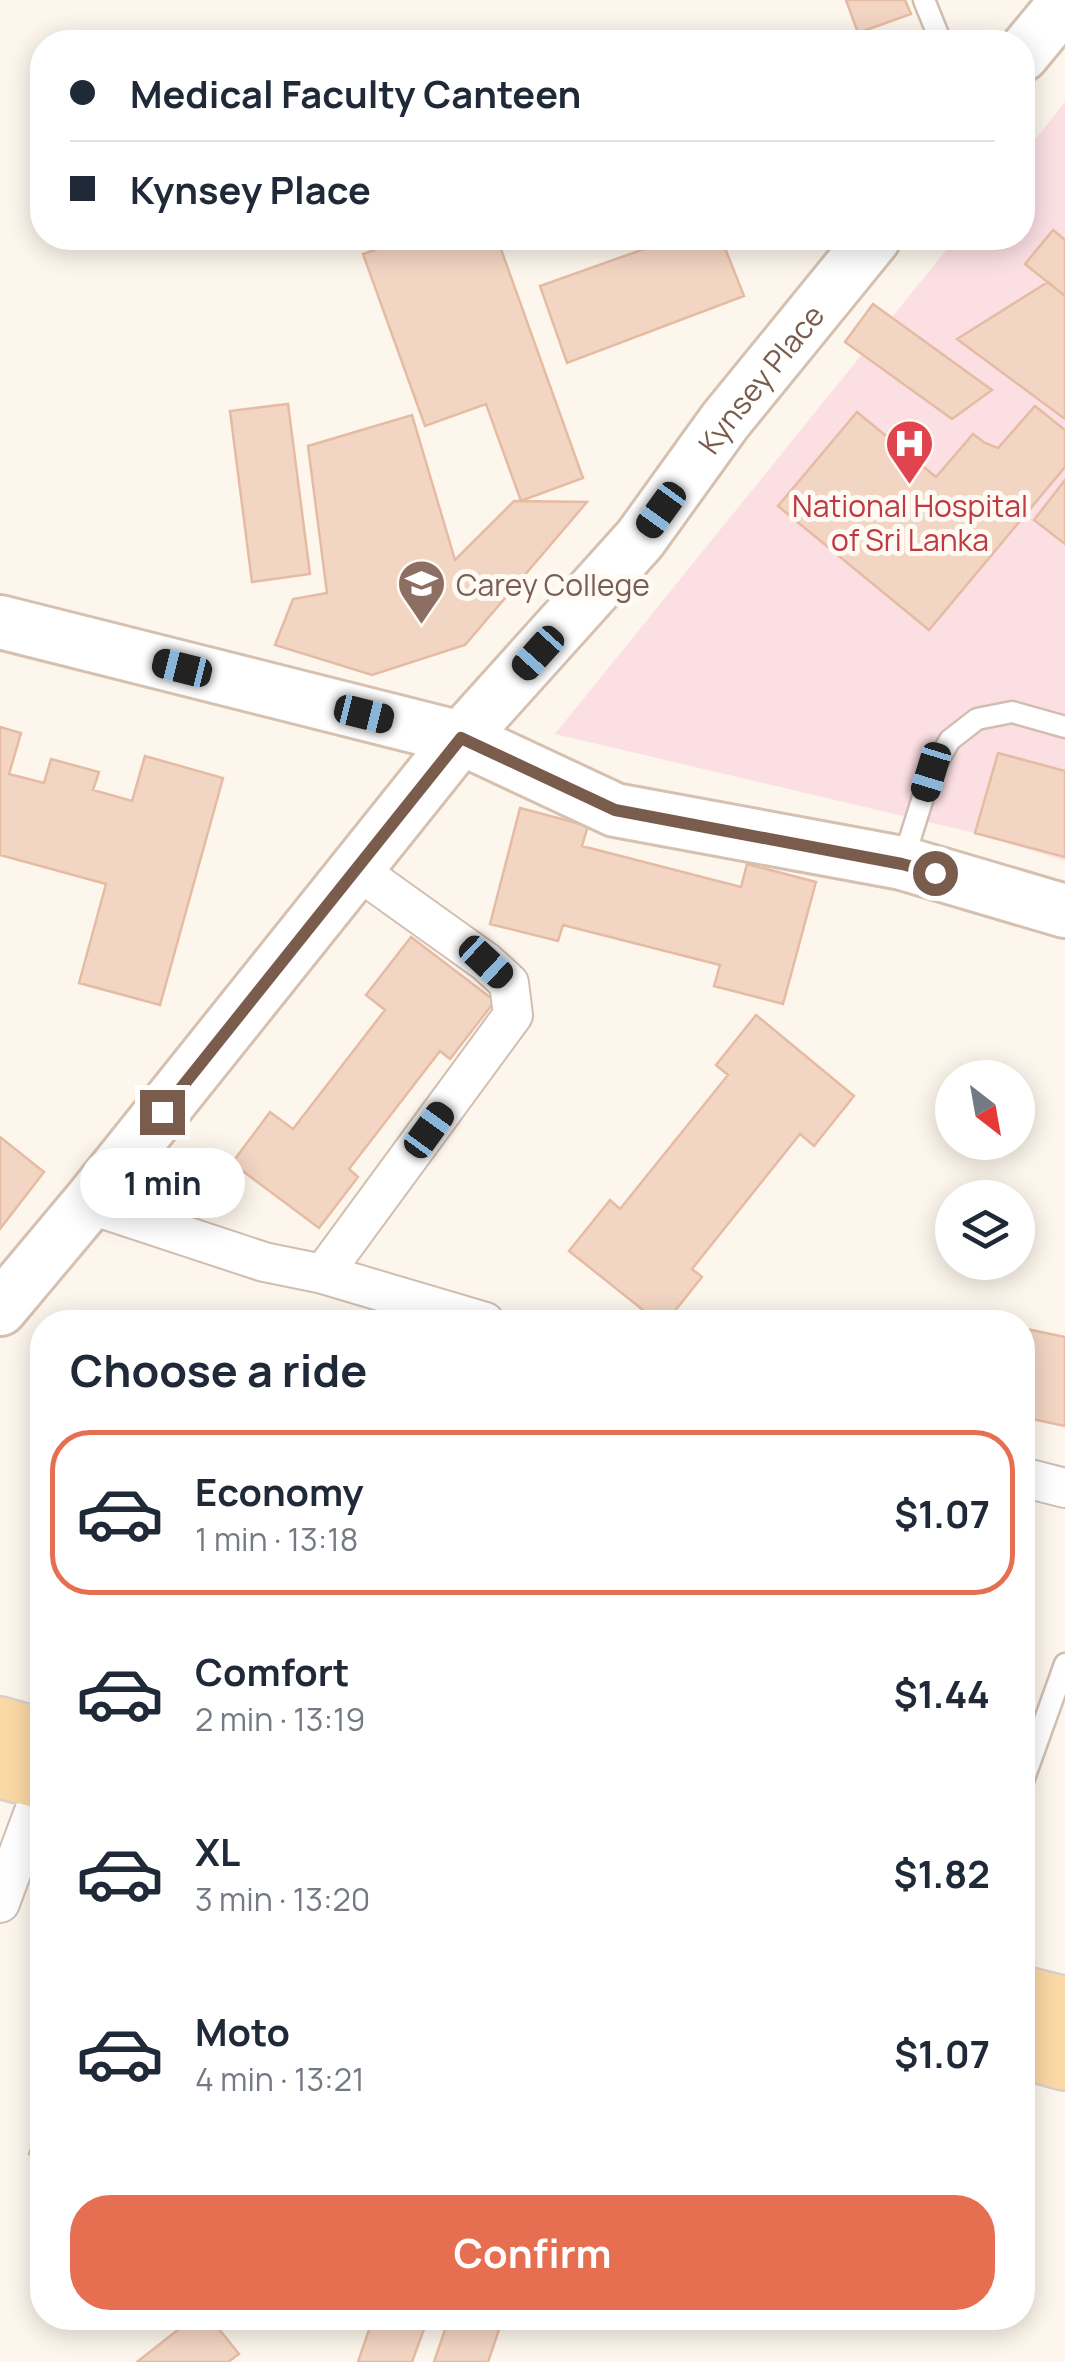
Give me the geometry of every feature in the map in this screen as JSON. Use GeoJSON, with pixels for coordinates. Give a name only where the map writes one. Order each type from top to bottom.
{"type":"FeatureCollection","features":[{"type":"Feature","properties":{"kind":"main road"},"geometry":{"type":"LineString","coordinates":[[0,1725],[30,1734]]}},
{"type":"Feature","properties":{"kind":"main road"},"geometry":{"type":"LineString","coordinates":[[0,1770],[30,1778]]}},
{"type":"Feature","properties":{"kind":"main road"},"geometry":{"type":"LineString","coordinates":[[1035,1997],[1065,2005]]}},
{"type":"Feature","properties":{"kind":"main road"},"geometry":{"type":"LineString","coordinates":[[1035,2054],[1065,2062]]}},
{"type":"Feature","properties":{"kind":"street"},"geometry":{"type":"LineString","coordinates":[[1035,39],[1065,3]]}},
{"type":"Feature","properties":{"kind":"street","name":"Kynsey Place"},"geometry":{"type":"LineString","coordinates":[[0,1310],[461,738],[640,539],[725,421],[864,250]]}},
{"type":"Feature","properties":{"kind":"street"},"geometry":{"type":"LineString","coordinates":[[0,622],[461,738],[615,810],[902,864],[1065,912]]}},
{"type":"Feature","properties":{"kind":"street"},"geometry":{"type":"LineString","coordinates":[[324,1274],[513,1015],[510,984],[486,962],[356,870]]}},
{"type":"Feature","properties":{"kind":"street"},"geometry":{"type":"LineString","coordinates":[[88,1204],[264,1262],[324,1274],[445,1310]]}},
{"type":"Feature","properties":{"kind":"street"},"geometry":{"type":"LineString","coordinates":[[1035,1480],[1065,1488]]}},
{"type":"Feature","properties":{"kind":"street"},"geometry":{"type":"LineString","coordinates":[[0,1903],[30,1822]]}},
{"type":"Feature","properties":{"kind":"lane"},"geometry":{"type":"LineString","coordinates":[[924,0],[937,30]]}},
{"type":"Feature","properties":{"kind":"lane"},"geometry":{"type":"LineString","coordinates":[[902,864],[931,772],[950,740],[977,720],[1012,712],[1065,728]]}},
{"type":"Feature","properties":{"kind":"lane"},"geometry":{"type":"LineString","coordinates":[[1035,1748],[1065,1664]]}},
{"type":"Feature","properties":{"kind":"shaded area","name":"National Hospital of Sri Lanka"},"geometry":{"type":"Polygon","coordinates":[[[1065,102],[1065,861],[975,833],[555,734],[946,250],[1035,250],[1035,140],[1065,102]]]}},
{"type":"Feature","properties":{"kind":"building"},"geometry":{"type":"Polygon","coordinates":[[[846,0],[905,0],[911,14],[857,30],[846,0]]]}},
{"type":"Feature","properties":{"kind":"building"},"geometry":{"type":"Polygon","coordinates":[[[1053,230],[1065,240],[1065,296],[1025,264],[1053,230]]]}},
{"type":"Feature","properties":{"kind":"building"},"geometry":{"type":"Polygon","coordinates":[[[374,250],[501,250],[583,478],[521,501],[486,404],[425,426],[363,254],[374,250]]]}},
{"type":"Feature","properties":{"kind":"building"},"geometry":{"type":"Polygon","coordinates":[[[641,250],[726,250],[744,296],[567,363],[540,286],[641,250]]]}},
{"type":"Feature","properties":{"kind":"building"},"geometry":{"type":"Polygon","coordinates":[[[1048,282],[1065,296],[1065,419],[957,339],[1048,282]]]}},
{"type":"Feature","properties":{"kind":"building"},"geometry":{"type":"Polygon","coordinates":[[[873,304],[992,390],[952,419],[845,342],[873,304]]]}},
{"type":"Feature","properties":{"kind":"building"},"geometry":{"type":"Polygon","coordinates":[[[288,404],[310,574],[252,582],[230,411],[288,404]]]}},
{"type":"Feature","properties":{"kind":"building"},"geometry":{"type":"Polygon","coordinates":[[[1035,406],[1065,430],[1065,467],[929,630],[778,506],[857,412],[936,477],[973,434],[998,448],[1035,406]]]}},
{"type":"Feature","properties":{"kind":"building"},"geometry":{"type":"Polygon","coordinates":[[[412,415],[455,560],[514,501],[587,502],[465,645],[372,675],[275,645],[293,599],[327,593],[308,446],[412,415]]]}},
{"type":"Feature","properties":{"kind":"building"},"geometry":{"type":"Polygon","coordinates":[[[1065,480],[1065,544],[1034,520],[1065,480]]]}},
{"type":"Feature","properties":{"kind":"building"},"geometry":{"type":"Polygon","coordinates":[[[0,727],[21,733],[9,774],[44,783],[51,759],[99,772],[93,790],[132,801],[145,756],[223,778],[160,1005],[79,983],[106,884],[0,855],[0,727]]]}},
{"type":"Feature","properties":{"kind":"building"},"geometry":{"type":"Polygon","coordinates":[[[998,753],[1065,771],[1065,857],[975,833],[998,753]]]}},
{"type":"Feature","properties":{"kind":"building"},"geometry":{"type":"Polygon","coordinates":[[[520,808],[588,826],[582,846],[741,887],[747,864],[816,882],[783,1004],[714,986],[720,965],[563,925],[558,941],[490,924],[520,808]]]}},
{"type":"Feature","properties":{"kind":"building"},"geometry":{"type":"Polygon","coordinates":[[[411,937],[495,1001],[450,1059],[440,1051],[349,1169],[358,1177],[319,1228],[232,1163],[270,1112],[293,1129],[385,1010],[366,995],[411,937]]]}},
{"type":"Feature","properties":{"kind":"building"},"geometry":{"type":"Polygon","coordinates":[[[756,1015],[854,1096],[814,1146],[800,1134],[692,1269],[702,1277],[676,1310],[643,1310],[569,1251],[610,1200],[620,1209],[728,1075],[716,1065],[756,1015]]]}},
{"type":"Feature","properties":{"kind":"building"},"geometry":{"type":"Polygon","coordinates":[[[0,1137],[44,1172],[0,1229],[0,1137]]]}},
{"type":"Feature","properties":{"kind":"building"},"geometry":{"type":"Polygon","coordinates":[[[1035,1331],[1065,1337],[1065,1426],[1035,1420],[1035,1331]]]}},
{"type":"Feature","properties":{"kind":"building"},"geometry":{"type":"Polygon","coordinates":[[[178,2330],[220,2330],[239,2354],[228,2362],[137,2362],[178,2330]]]}},
{"type":"Feature","properties":{"kind":"building"},"geometry":{"type":"Polygon","coordinates":[[[369,2330],[424,2330],[412,2362],[358,2362],[369,2330]]]}},
{"type":"Feature","properties":{"kind":"building"},"geometry":{"type":"Polygon","coordinates":[[[445,2330],[499,2330],[488,2362],[434,2362],[445,2330]]]}},
{"type":"Feature","properties":{"kind":"place","name":"National Hospital of Sri Lanka"},"geometry":{"type":"Point","coordinates":[910,486]}},
{"type":"Feature","properties":{"kind":"place","name":"Carey College"},"geometry":{"type":"Point","coordinates":[421,626]}},
{"type":"Feature","properties":{"kind":"route"},"geometry":{"type":"LineString","coordinates":[[162,1112],[461,738],[615,810],[935,873]]}}]}
